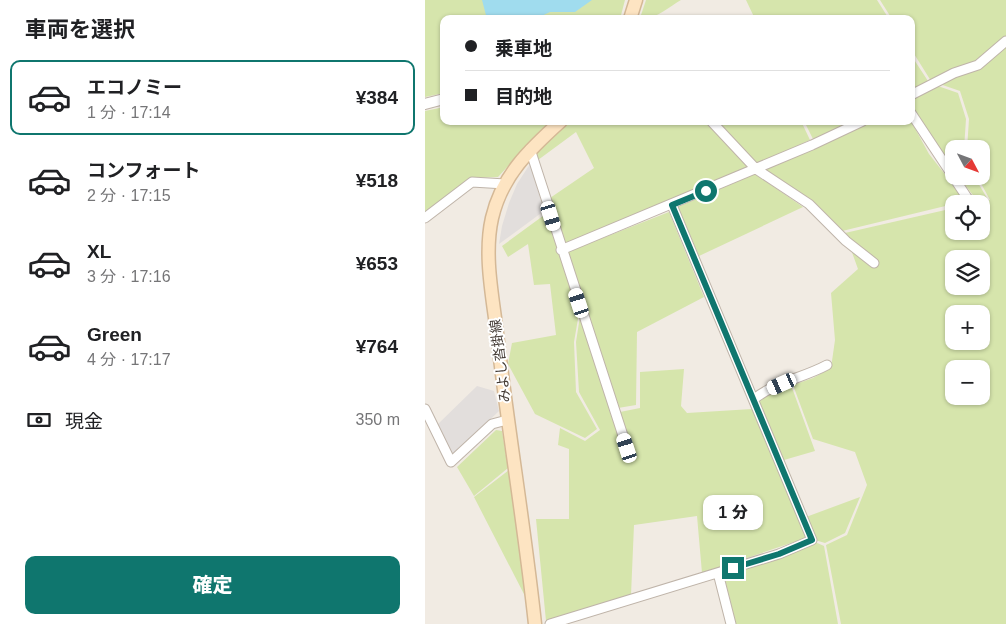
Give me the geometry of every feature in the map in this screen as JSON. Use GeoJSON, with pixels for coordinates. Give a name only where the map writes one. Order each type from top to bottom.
{"type":"FeatureCollection","features":[{"type":"Feature","properties":{"kind":"main road"},"geometry":{"type":"LineString","coordinates":[[631,15],[636,0]]}},
{"type":"Feature","properties":{"kind":"main road","name":"みよし沓掛線"},"geometry":{"type":"LineString","coordinates":[[535,624],[507,420],[489,244],[492,218],[505,184],[530,149],[557,125]]}},
{"type":"Feature","properties":{"kind":"street"},"geometry":{"type":"LineString","coordinates":[[915,93],[954,73],[978,65],[1006,41]]}},
{"type":"Feature","properties":{"kind":"street"},"geometry":{"type":"LineString","coordinates":[[425,104],[440,100]]}},
{"type":"Feature","properties":{"kind":"street"},"geometry":{"type":"LineString","coordinates":[[915,119],[965,195]]}},
{"type":"Feature","properties":{"kind":"street"},"geometry":{"type":"LineString","coordinates":[[715,125],[756,169],[809,204],[846,240],[874,263]]}},
{"type":"Feature","properties":{"kind":"street"},"geometry":{"type":"LineString","coordinates":[[561,250],[672,205],[854,125]]}},
{"type":"Feature","properties":{"kind":"street"},"geometry":{"type":"LineString","coordinates":[[530,149],[561,250],[627,448]]}},
{"type":"Feature","properties":{"kind":"street"},"geometry":{"type":"LineString","coordinates":[[425,218],[472,182],[505,184]]}},
{"type":"Feature","properties":{"kind":"street"},"geometry":{"type":"LineString","coordinates":[[550,624],[779,554],[812,540],[672,205]]}},
{"type":"Feature","properties":{"kind":"street"},"geometry":{"type":"LineString","coordinates":[[754,400],[763,392],[811,374],[827,365]]}},
{"type":"Feature","properties":{"kind":"street"},"geometry":{"type":"LineString","coordinates":[[425,408],[451,462],[493,424],[507,420]]}},
{"type":"Feature","properties":{"kind":"street"},"geometry":{"type":"LineString","coordinates":[[717,573],[731,624]]}},
{"type":"Feature","properties":{"kind":"green space"},"geometry":{"type":"Polygon","coordinates":[[[425,0],[625,0],[621,15],[440,15],[440,94],[425,97],[425,0]]]}},
{"type":"Feature","properties":{"kind":"green space"},"geometry":{"type":"Polygon","coordinates":[[[646,0],[681,0],[656,15],[641,15],[646,0]]]}},
{"type":"Feature","properties":{"kind":"green space"},"geometry":{"type":"Polygon","coordinates":[[[746,0],[877,0],[886,15],[753,15],[746,0]]]}},
{"type":"Feature","properties":{"kind":"green space"},"geometry":{"type":"Polygon","coordinates":[[[880,0],[1006,0],[1006,624],[841,624],[826,545],[847,535],[867,485],[855,452],[813,439],[793,385],[813,378],[831,368],[835,340],[831,293],[858,269],[845,233],[945,210],[945,240],[990,240],[990,195],[987,195],[982,185],[990,185],[990,140],[968,140],[969,119],[960,91],[931,81],[915,55],[915,15],[889,15],[880,0]]]}},
{"type":"Feature","properties":{"kind":"green space"},"geometry":{"type":"Polygon","coordinates":[[[915,61],[928,81],[915,89],[915,61]]]}},
{"type":"Feature","properties":{"kind":"green space"},"geometry":{"type":"Polygon","coordinates":[[[935,85],[958,93],[966,119],[965,140],[945,140],[945,157],[915,112],[915,97],[935,85]]]}},
{"type":"Feature","properties":{"kind":"green space"},"geometry":{"type":"Polygon","coordinates":[[[440,108],[440,125],[546,125],[498,177],[472,178],[425,213],[425,111],[440,108]]]}},
{"type":"Feature","properties":{"kind":"green space"},"geometry":{"type":"Polygon","coordinates":[[[565,125],[710,125],[748,167],[564,245],[550,198],[594,168],[576,132],[538,160],[535,152],[565,125]]]}},
{"type":"Feature","properties":{"kind":"green space"},"geometry":{"type":"Polygon","coordinates":[[[720,125],[803,125],[810,140],[756,165],[720,125]]]}},
{"type":"Feature","properties":{"kind":"green space"},"geometry":{"type":"Polygon","coordinates":[[[806,125],[845,125],[813,139],[806,125]]]}},
{"type":"Feature","properties":{"kind":"green space"},"geometry":{"type":"Polygon","coordinates":[[[864,125],[913,125],[929,154],[945,174],[945,185],[953,185],[961,195],[945,195],[945,206],[838,232],[761,170],[864,125]]]}},
{"type":"Feature","properties":{"kind":"green space"},"geometry":{"type":"Polygon","coordinates":[[[755,174],[803,207],[699,256],[678,207],[755,174]]]}},
{"type":"Feature","properties":{"kind":"green space"},"geometry":{"type":"Polygon","coordinates":[[[965,185],[979,185],[985,195],[973,195],[965,185]]]}},
{"type":"Feature","properties":{"kind":"green space"},"geometry":{"type":"Polygon","coordinates":[[[669,212],[704,297],[637,332],[636,405],[618,408],[567,252],[669,212]]]}},
{"type":"Feature","properties":{"kind":"green space"},"geometry":{"type":"Polygon","coordinates":[[[547,213],[579,313],[574,342],[576,392],[597,429],[585,438],[535,414],[508,364],[512,343],[556,335],[550,284],[534,285],[528,244],[508,257],[502,246],[547,213]]]}},
{"type":"Feature","properties":{"kind":"green space"},"geometry":{"type":"Polygon","coordinates":[[[580,316],[624,452],[634,453],[620,412],[640,408],[640,372],[684,369],[681,406],[687,413],[752,409],[806,538],[702,573],[697,516],[634,525],[631,595],[546,621],[536,519],[569,519],[569,449],[558,445],[560,428],[585,441],[600,430],[579,392],[576,342],[580,316]]]}},
{"type":"Feature","properties":{"kind":"green space"},"geometry":{"type":"Polygon","coordinates":[[[791,385],[815,451],[784,460],[758,400],[791,385]]]}},
{"type":"Feature","properties":{"kind":"green space"},"geometry":{"type":"Polygon","coordinates":[[[496,430],[502,431],[508,468],[474,496],[457,467],[496,430]]]}},
{"type":"Feature","properties":{"kind":"green space"},"geometry":{"type":"Polygon","coordinates":[[[509,470],[526,598],[474,497],[509,470]]]}},
{"type":"Feature","properties":{"kind":"green space"},"geometry":{"type":"Polygon","coordinates":[[[860,497],[845,533],[825,543],[815,540],[806,517],[860,497]]]}},
{"type":"Feature","properties":{"kind":"green space"},"geometry":{"type":"Polygon","coordinates":[[[815,542],[824,546],[838,624],[736,624],[724,576],[782,558],[815,542]]]}},
{"type":"Feature","properties":{"kind":"shaded area"},"geometry":{"type":"Polygon","coordinates":[[[530,164],[544,211],[499,244],[509,203],[517,184],[530,164]]]}},
{"type":"Feature","properties":{"kind":"shaded area"},"geometry":{"type":"Polygon","coordinates":[[[477,386],[494,391],[499,411],[453,455],[437,425],[477,386]]]}},
{"type":"Feature","properties":{"kind":"water"},"geometry":{"type":"Polygon","coordinates":[[[482,0],[592,0],[575,12],[550,12],[544,15],[486,15],[482,0]]]}},
{"type":"Feature","properties":{"kind":"route"},"geometry":{"type":"LineString","coordinates":[[706,191],[672,205],[812,540],[779,554],[733,568]]}}]}
